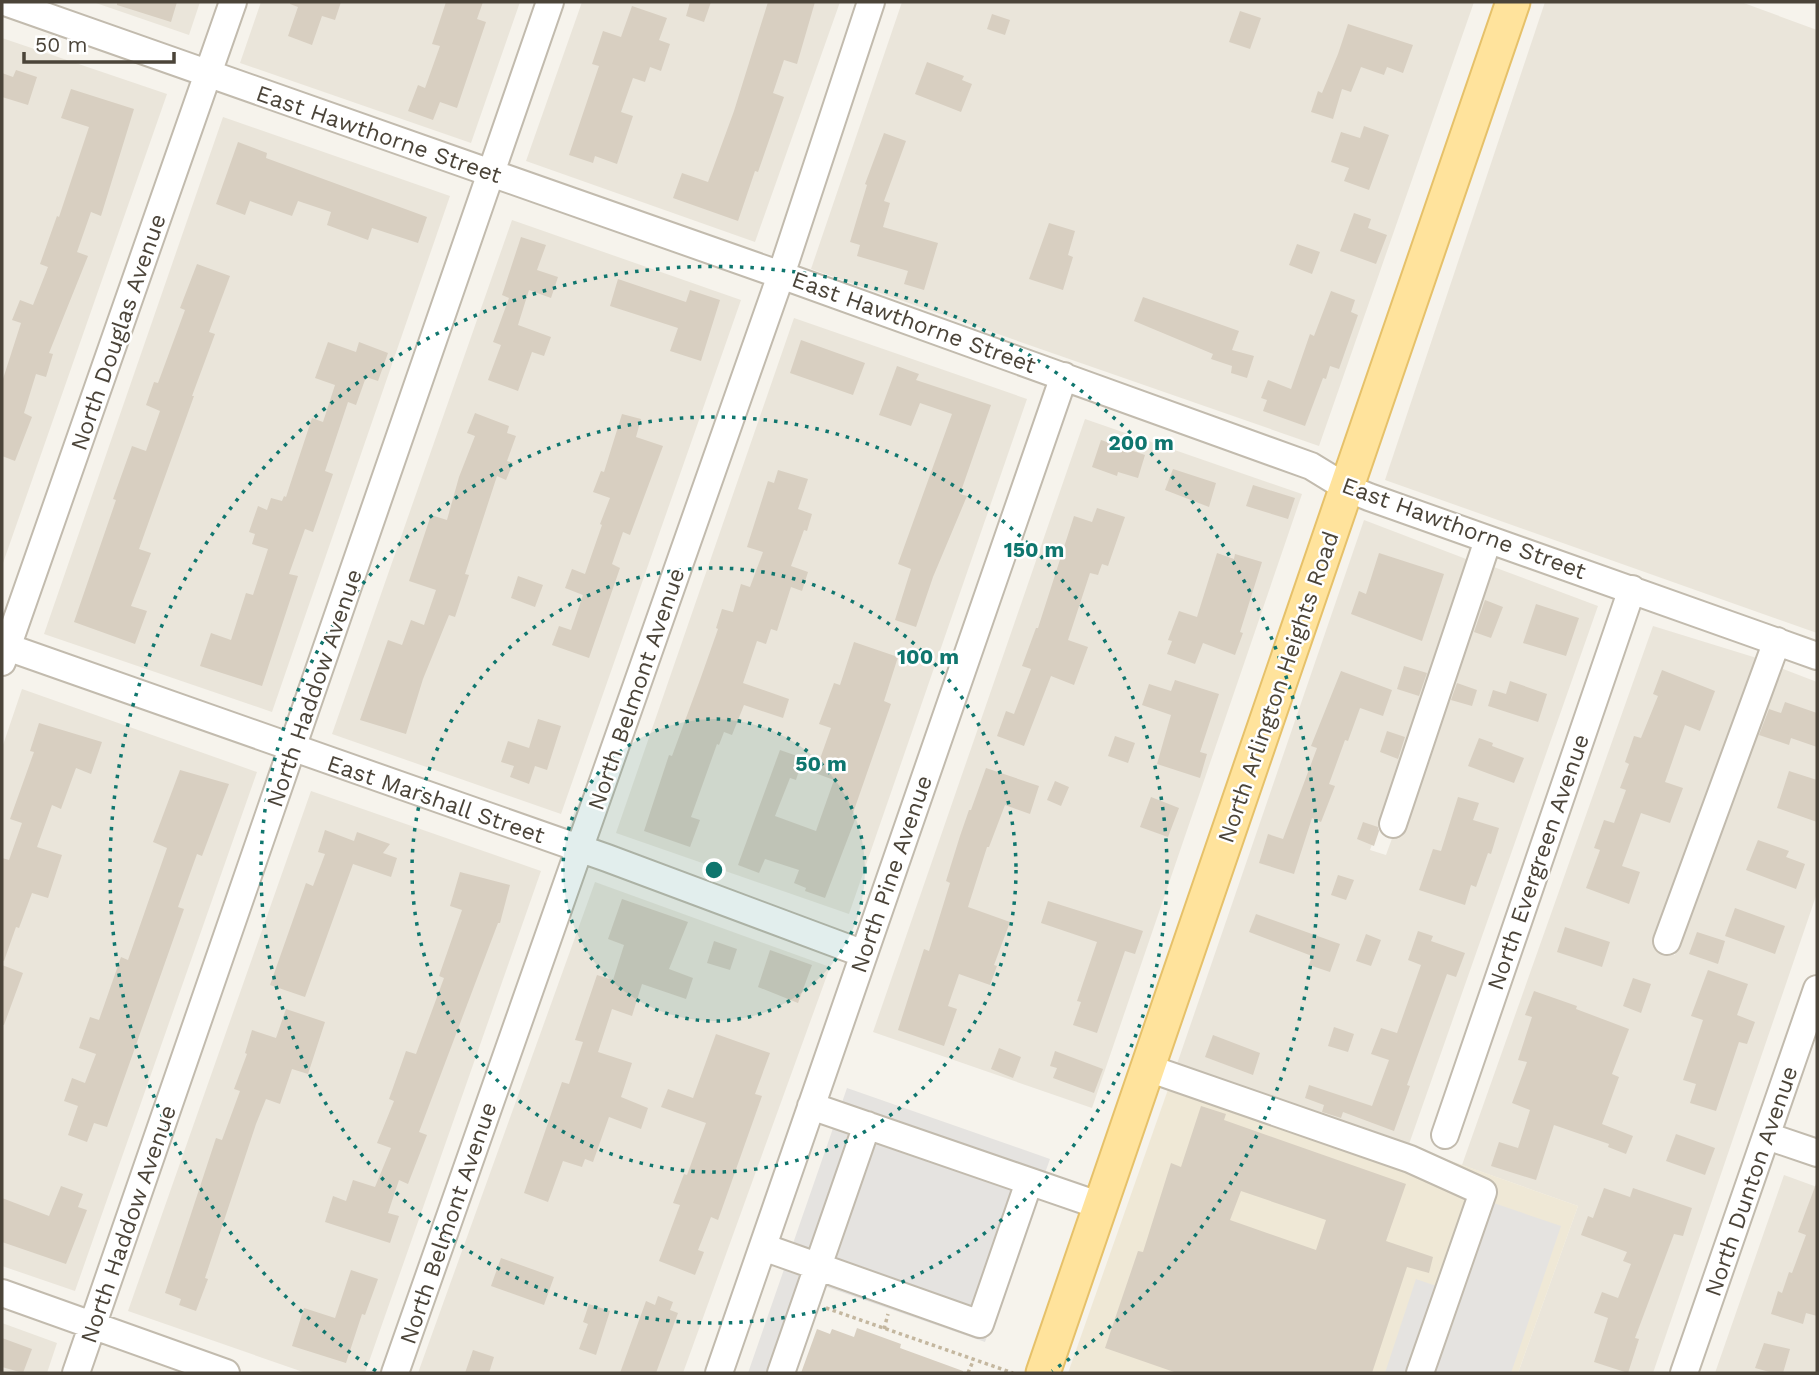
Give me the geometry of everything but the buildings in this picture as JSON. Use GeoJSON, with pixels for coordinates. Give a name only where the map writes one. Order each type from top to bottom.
{"type":"FeatureCollection","features":[{"type":"Feature","properties":{"kind":"main road","name":"North Arlington Heights Road"},"geometry":{"type":"LineString","coordinates":[[1050,1371],[1101,1206],[1513,2]]}},
{"type":"Feature","properties":{"kind":"street","name":"East Hawthorne Street"},"geometry":{"type":"LineString","coordinates":[[5,2],[1064,376],[1311,466],[1347,488],[1817,656]]}},
{"type":"Feature","properties":{"kind":"street","name":"North Douglas Avenue"},"geometry":{"type":"LineString","coordinates":[[4,655],[233,2]]}},
{"type":"Feature","properties":{"kind":"street","name":"North Haddow Avenue"},"geometry":{"type":"LineString","coordinates":[[76,1373],[550,2]]}},
{"type":"Feature","properties":{"kind":"street","name":"North Belmont Avenue"},"geometry":{"type":"LineString","coordinates":[[395,1373],[781,275],[871,2]]}},
{"type":"Feature","properties":{"kind":"street","name":"North Pine Avenue"},"geometry":{"type":"LineString","coordinates":[[719,1373],[1064,376]]}},
{"type":"Feature","properties":{"kind":"street"},"geometry":{"type":"LineString","coordinates":[[1393,824],[1488,540]]}},
{"type":"Feature","properties":{"kind":"street","name":"North Evergreen Avenue"},"geometry":{"type":"LineString","coordinates":[[1445,1135],[1632,589]]}},
{"type":"Feature","properties":{"kind":"street"},"geometry":{"type":"LineString","coordinates":[[1667,941],[1777,642]]}},
{"type":"Feature","properties":{"kind":"street","name":"East Marshall Street"},"geometry":{"type":"LineString","coordinates":[[4,655],[293,750],[580,849],[864,954]]}},
{"type":"Feature","properties":{"kind":"street","name":"North Dunton Avenue"},"geometry":{"type":"LineString","coordinates":[[1684,1373],[1817,989]]}},
{"type":"Feature","properties":{"kind":"street"},"geometry":{"type":"LineString","coordinates":[[1148,1068],[1410,1159],[1483,1192],[1420,1373]]}},
{"type":"Feature","properties":{"kind":"street"},"geometry":{"type":"LineString","coordinates":[[811,1106],[1101,1206]]}},
{"type":"Feature","properties":{"kind":"street"},"geometry":{"type":"LineString","coordinates":[[781,1373],[867,1125]]}},
{"type":"Feature","properties":{"kind":"street"},"geometry":{"type":"LineString","coordinates":[[1767,1136],[1817,1153]]}},
{"type":"Feature","properties":{"kind":"street"},"geometry":{"type":"LineString","coordinates":[[763,1247],[980,1324],[1028,1182]]}},
{"type":"Feature","properties":{"kind":"street"},"geometry":{"type":"LineString","coordinates":[[2,1293],[226,1373]]}},
{"type":"Feature","properties":{"kind":"path"},"geometry":{"type":"LineString","coordinates":[[806,1301],[1013,1373]]}},
{"type":"Feature","properties":{"kind":"path"},"geometry":{"type":"LineString","coordinates":[[968,1373],[973,1361]]}},
{"type":"Feature","properties":{"kind":"shaded area"},"geometry":{"type":"Polygon","coordinates":[[[93,2],[200,2],[189,35],[93,2]]]}},
{"type":"Feature","properties":{"kind":"shaded area"},"geometry":{"type":"Polygon","coordinates":[[[261,2],[520,2],[471,143],[240,63],[261,2]]]}},
{"type":"Feature","properties":{"kind":"shaded area"},"geometry":{"type":"Polygon","coordinates":[[[582,2],[840,2],[755,242],[526,161],[582,2]]]}},
{"type":"Feature","properties":{"kind":"shaded area"},"geometry":{"type":"Polygon","coordinates":[[[902,2],[1474,2],[1319,446],[811,269],[902,2]]]}},
{"type":"Feature","properties":{"kind":"shaded area"},"geometry":{"type":"Polygon","coordinates":[[[1545,2],[1741,2],[1817,30],[1817,633],[1385,480],[1545,2]]]}},
{"type":"Feature","properties":{"kind":"shaded area"},"geometry":{"type":"Polygon","coordinates":[[[2,38],[167,94],[2,566],[2,38]]]}},
{"type":"Feature","properties":{"kind":"shaded area"},"geometry":{"type":"Polygon","coordinates":[[[223,117],[450,196],[272,712],[44,634],[223,117]]]}},
{"type":"Feature","properties":{"kind":"shaded area"},"geometry":{"type":"Polygon","coordinates":[[[512,220],[741,300],[561,814],[332,734],[512,220]]]}},
{"type":"Feature","properties":{"kind":"shaded area"},"geometry":{"type":"Polygon","coordinates":[[[794,318],[1027,399],[849,914],[616,833],[794,318]]]}},
{"type":"Feature","properties":{"kind":"shaded area"},"geometry":{"type":"Polygon","coordinates":[[[1085,419],[1302,494],[1092,1108],[873,1032],[1085,419]]]}},
{"type":"Feature","properties":{"kind":"shaded area"},"geometry":{"type":"Polygon","coordinates":[[[1364,520],[1474,562],[1370,850],[1386,855],[1491,566],[1598,606],[1408,1147],[1177,1064],[1364,520]]]}},
{"type":"Feature","properties":{"kind":"shaded area"},"geometry":{"type":"Polygon","coordinates":[[[1653,626],[1760,659],[1656,949],[1675,955],[1773,665],[1817,682],[1817,893],[1653,1373],[1518,1373],[1578,1206],[1462,1165],[1653,626]]]}},
{"type":"Feature","properties":{"kind":"shaded area"},"geometry":{"type":"Polygon","coordinates":[[[22,689],[257,772],[75,1291],[2,1266],[2,748],[22,689]]]}},
{"type":"Feature","properties":{"kind":"shaded area"},"geometry":{"type":"Polygon","coordinates":[[[311,791],[541,871],[365,1373],[306,1373],[128,1311],[311,791]]]}},
{"type":"Feature","properties":{"kind":"shaded area"},"geometry":{"type":"Polygon","coordinates":[[[595,882],[830,967],[683,1373],[418,1373],[595,882]]]}},
{"type":"Feature","properties":{"kind":"shaded area"},"geometry":{"type":"Polygon","coordinates":[[[1177,1064],[1578,1206],[1518,1373],[1068,1373],[1177,1064]]]}},
{"type":"Feature","properties":{"kind":"shaded area"},"geometry":{"type":"Polygon","coordinates":[[[847,1088],[1050,1159],[985,1342],[824,1286],[793,1373],[748,1373],[847,1088]]]}},
{"type":"Feature","properties":{"kind":"shaded area"},"geometry":{"type":"Polygon","coordinates":[[[1784,1175],[1817,1187],[1817,1373],[1715,1373],[1784,1175]]]}},
{"type":"Feature","properties":{"kind":"shaded area"},"geometry":{"type":"Polygon","coordinates":[[[1470,1195],[1561,1226],[1511,1373],[1385,1373],[1416,1279],[1439,1287],[1470,1195]]]}},
{"type":"Feature","properties":{"kind":"shaded area"},"geometry":{"type":"Polygon","coordinates":[[[2,1323],[57,1343],[47,1373],[2,1373],[2,1323]]]}}]}
